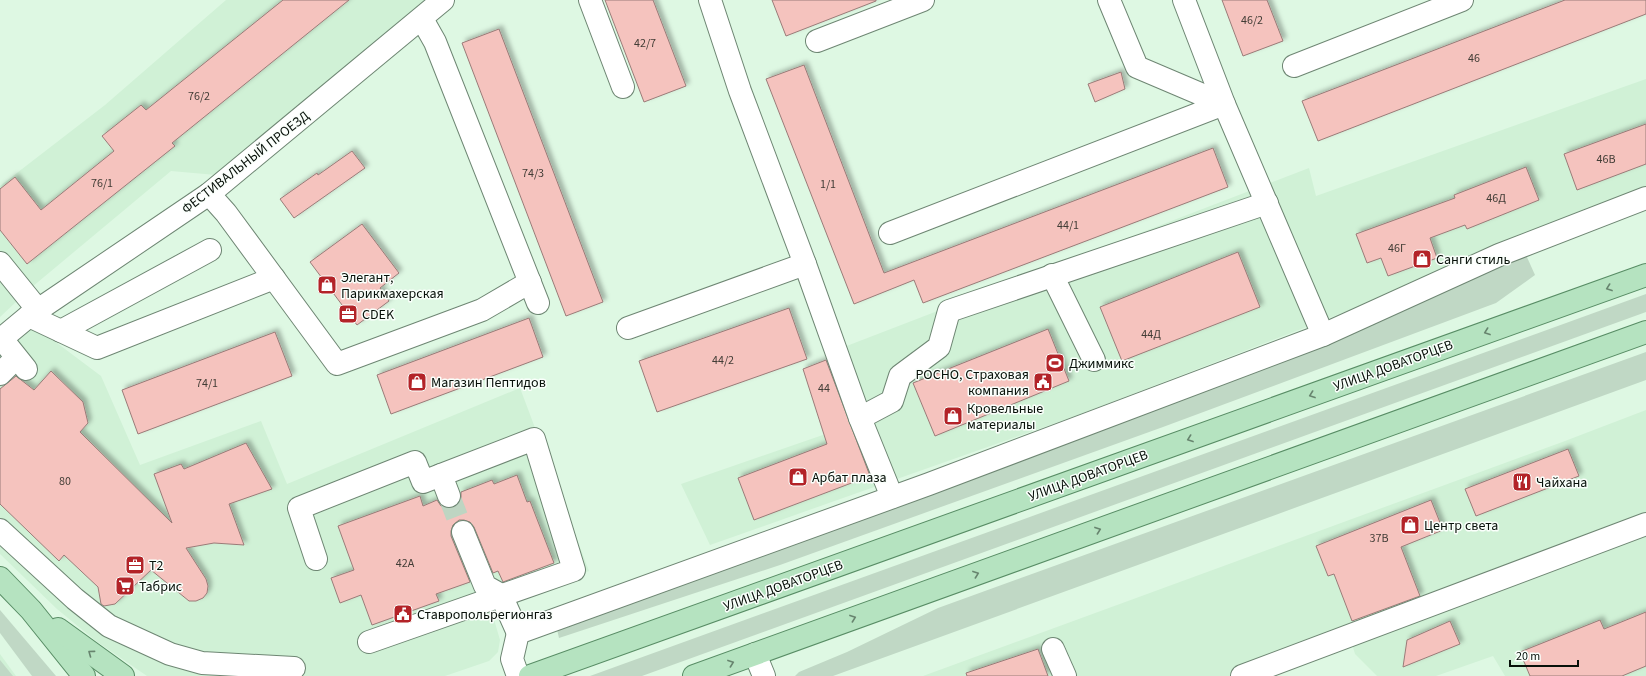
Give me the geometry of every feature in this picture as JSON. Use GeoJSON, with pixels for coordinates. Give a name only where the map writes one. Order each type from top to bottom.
{"type":"FeatureCollection","features":[{"type":"Feature","properties":{"kind":"main road","name":"УЛИЦА ДОВАТОРЦЕВ"},"geometry":{"type":"LineString","coordinates":[[530,676],[1646,275]]}},
{"type":"Feature","properties":{"kind":"main road"},"geometry":{"type":"LineString","coordinates":[[694,676],[1646,332]]}},
{"type":"Feature","properties":{"kind":"main road"},"geometry":{"type":"LineString","coordinates":[[0,578],[31,610],[84,676]]}},
{"type":"Feature","properties":{"kind":"main road"},"geometry":{"type":"LineString","coordinates":[[31,610],[122,676]]}},
{"type":"Feature","properties":{"kind":"street","name":"ФЕСТИВАЛЬНЫЙ ПРОЕЗД"},"geometry":{"type":"LineString","coordinates":[[1,340],[33,313],[210,194],[443,0]]}},
{"type":"Feature","properties":{"kind":"street"},"geometry":{"type":"LineString","coordinates":[[590,0],[623,87]]}},
{"type":"Feature","properties":{"kind":"street"},"geometry":{"type":"LineString","coordinates":[[710,0],[740,91],[805,264],[860,418],[892,497]]}},
{"type":"Feature","properties":{"kind":"street"},"geometry":{"type":"LineString","coordinates":[[817,41],[923,0]]}},
{"type":"Feature","properties":{"kind":"street"},"geometry":{"type":"LineString","coordinates":[[1109,0],[1137,67],[1224,104]]}},
{"type":"Feature","properties":{"kind":"street"},"geometry":{"type":"LineString","coordinates":[[1184,0],[1224,104],[1268,203],[1322,334]]}},
{"type":"Feature","properties":{"kind":"street"},"geometry":{"type":"LineString","coordinates":[[1294,66],[1462,0]]}},
{"type":"Feature","properties":{"kind":"street"},"geometry":{"type":"LineString","coordinates":[[422,19],[435,42],[538,303]]}},
{"type":"Feature","properties":{"kind":"street"},"geometry":{"type":"LineString","coordinates":[[890,233],[1224,104]]}},
{"type":"Feature","properties":{"kind":"street"},"geometry":{"type":"LineString","coordinates":[[210,194],[226,213],[337,364],[482,310],[530,282]]}},
{"type":"Feature","properties":{"kind":"street"},"geometry":{"type":"LineString","coordinates":[[518,633],[892,497],[1322,334],[1499,255],[1646,198]]}},
{"type":"Feature","properties":{"kind":"street"},"geometry":{"type":"LineString","coordinates":[[860,418],[892,401],[900,376],[939,347],[949,310],[1268,203]]}},
{"type":"Feature","properties":{"kind":"street"},"geometry":{"type":"LineString","coordinates":[[61,331],[210,250]]}},
{"type":"Feature","properties":{"kind":"street"},"geometry":{"type":"LineString","coordinates":[[0,262],[33,313],[61,331],[97,348],[274,278]]}},
{"type":"Feature","properties":{"kind":"street"},"geometry":{"type":"LineString","coordinates":[[628,328],[805,264]]}},
{"type":"Feature","properties":{"kind":"street"},"geometry":{"type":"LineString","coordinates":[[1052,275],[1094,360]]}},
{"type":"Feature","properties":{"kind":"street"},"geometry":{"type":"LineString","coordinates":[[0,374],[21,363],[1,340]]}},
{"type":"Feature","properties":{"kind":"street"},"geometry":{"type":"LineString","coordinates":[[316,559],[299,508],[415,462],[423,482],[534,439],[574,570],[369,642]]}},
{"type":"Feature","properties":{"kind":"street"},"geometry":{"type":"LineString","coordinates":[[441,475],[449,496]]}},
{"type":"Feature","properties":{"kind":"street"},"geometry":{"type":"LineString","coordinates":[[1242,676],[1646,524]]}},
{"type":"Feature","properties":{"kind":"street"},"geometry":{"type":"LineString","coordinates":[[0,530],[75,599],[109,626],[170,654],[202,663],[294,668]]}},
{"type":"Feature","properties":{"kind":"street"},"geometry":{"type":"LineString","coordinates":[[463,532],[485,586],[501,595],[518,633],[512,659],[518,676]]}},
{"type":"Feature","properties":{"kind":"street"},"geometry":{"type":"LineString","coordinates":[[1053,649],[1065,676]]}},
{"type":"Feature","properties":{"kind":"street"},"geometry":{"type":"LineString","coordinates":[[755,654],[764,676]]}},
{"type":"Feature","properties":{"kind":"shaded area"},"geometry":{"type":"Polygon","coordinates":[[[226,0],[431,0],[216,175],[171,171],[32,287],[0,317],[0,186],[105,105],[226,0]]]}},
{"type":"Feature","properties":{"kind":"shaded area"},"geometry":{"type":"Polygon","coordinates":[[[1646,79],[1646,193],[1304,328],[1078,415],[710,545],[681,484],[872,418],[844,347],[1309,168],[1316,196],[1646,79]]]}},
{"type":"Feature","properties":{"kind":"shaded area"},"geometry":{"type":"Polygon","coordinates":[[[1526,255],[1535,275],[1496,303],[1163,427],[780,565],[559,638],[556,625],[1526,255]]]}},
{"type":"Feature","properties":{"kind":"shaded area"},"geometry":{"type":"Polygon","coordinates":[[[1646,294],[1646,312],[642,676],[590,676],[1646,294]]]}},
{"type":"Feature","properties":{"kind":"shaded area"},"geometry":{"type":"Polygon","coordinates":[[[35,320],[49,337],[101,376],[140,465],[261,421],[287,484],[520,388],[589,571],[490,606],[500,640],[498,652],[489,661],[445,676],[147,676],[96,641],[57,609],[0,554],[0,347],[35,320]]]}},
{"type":"Feature","properties":{"kind":"shaded area"},"geometry":{"type":"Polygon","coordinates":[[[1646,352],[1646,380],[833,676],[795,676],[799,672],[847,652],[938,608],[1646,352]]]}},
{"type":"Feature","properties":{"kind":"shaded area"},"geometry":{"type":"Polygon","coordinates":[[[1646,410],[1646,676],[1505,676],[1493,656],[1436,676],[1377,676],[1355,654],[1349,634],[1238,676],[923,676],[1565,441],[1646,410]]]}},
{"type":"Feature","properties":{"kind":"shaded area"},"geometry":{"type":"Polygon","coordinates":[[[0,610],[56,676],[32,676],[0,633],[0,610]]]}},
{"type":"Feature","properties":{"kind":"shaded area"},"geometry":{"type":"Polygon","coordinates":[[[0,654],[16,676],[0,676],[0,654]]]}},
{"type":"Feature","properties":{"kind":"shaded area"},"geometry":{"type":"Polygon","coordinates":[[[0,660],[13,676],[0,676],[0,660]]]}},
{"type":"Feature","properties":{"kind":"building"},"geometry":{"type":"Polygon","coordinates":[[[283,0],[349,0],[172,143],[175,146],[27,264],[0,230],[0,189],[15,177],[41,210],[114,151],[102,136],[141,105],[146,110],[283,0]]]}},
{"type":"Feature","properties":{"kind":"building"},"geometry":{"type":"Polygon","coordinates":[[[605,0],[653,0],[686,86],[644,102],[605,0]]]}},
{"type":"Feature","properties":{"kind":"building"},"geometry":{"type":"Polygon","coordinates":[[[772,0],[876,0],[876,1],[786,36],[772,0]]]}},
{"type":"Feature","properties":{"kind":"building"},"geometry":{"type":"Polygon","coordinates":[[[1222,0],[1267,0],[1283,41],[1243,56],[1222,0]]]}},
{"type":"Feature","properties":{"kind":"building"},"geometry":{"type":"Polygon","coordinates":[[[1565,0],[1646,0],[1646,14],[1318,141],[1302,101],[1565,0]]]}},
{"type":"Feature","properties":{"kind":"building"},"geometry":{"type":"Polygon","coordinates":[[[499,29],[603,302],[566,316],[462,43],[499,29]]]}},
{"type":"Feature","properties":{"kind":"building"},"geometry":{"type":"Polygon","coordinates":[[[804,65],[884,273],[1213,148],[1228,187],[923,303],[914,280],[854,304],[766,79],[804,65]]]}},
{"type":"Feature","properties":{"kind":"building"},"geometry":{"type":"Polygon","coordinates":[[[1121,72],[1125,89],[1095,102],[1088,84],[1121,72]]]}},
{"type":"Feature","properties":{"kind":"building"},"geometry":{"type":"Polygon","coordinates":[[[1646,124],[1646,164],[1577,190],[1564,154],[1646,124]]]}},
{"type":"Feature","properties":{"kind":"building"},"geometry":{"type":"Polygon","coordinates":[[[352,151],[365,168],[294,218],[280,199],[352,151]]]}},
{"type":"Feature","properties":{"kind":"building"},"geometry":{"type":"Polygon","coordinates":[[[1526,167],[1539,200],[1467,229],[1465,225],[1430,238],[1437,258],[1388,276],[1381,258],[1367,263],[1356,234],[1455,198],[1454,195],[1526,167]]]}},
{"type":"Feature","properties":{"kind":"building"},"geometry":{"type":"Polygon","coordinates":[[[362,224],[399,273],[380,288],[389,301],[357,325],[310,262],[362,224]]]}},
{"type":"Feature","properties":{"kind":"building"},"geometry":{"type":"Polygon","coordinates":[[[1238,252],[1260,307],[1122,361],[1100,307],[1238,252]]]}},
{"type":"Feature","properties":{"kind":"building"},"geometry":{"type":"Polygon","coordinates":[[[789,308],[807,359],[657,412],[639,361],[789,308]]]}},
{"type":"Feature","properties":{"kind":"building"},"geometry":{"type":"Polygon","coordinates":[[[529,318],[543,357],[391,414],[377,375],[529,318]]]}},
{"type":"Feature","properties":{"kind":"building"},"geometry":{"type":"Polygon","coordinates":[[[1048,329],[1069,381],[935,436],[913,383],[1048,329]]]}},
{"type":"Feature","properties":{"kind":"building"},"geometry":{"type":"Polygon","coordinates":[[[275,332],[292,376],[138,434],[122,390],[275,332]]]}},
{"type":"Feature","properties":{"kind":"building"},"geometry":{"type":"Polygon","coordinates":[[[826,360],[870,476],[754,520],[738,478],[827,444],[803,369],[826,360]]]}},
{"type":"Feature","properties":{"kind":"building"},"geometry":{"type":"Polygon","coordinates":[[[51,371],[83,402],[88,423],[80,432],[172,523],[154,474],[181,464],[184,469],[246,443],[272,489],[229,504],[244,545],[214,543],[186,548],[206,579],[208,586],[207,593],[203,598],[196,601],[189,601],[151,570],[115,604],[104,606],[101,604],[98,587],[64,555],[59,561],[0,504],[0,389],[16,376],[34,390],[51,371]]]}},
{"type":"Feature","properties":{"kind":"building","name":"Чайхана"},"geometry":{"type":"Polygon","coordinates":[[[1568,449],[1579,476],[1476,516],[1465,489],[1568,449]]]}},
{"type":"Feature","properties":{"kind":"building"},"geometry":{"type":"Polygon","coordinates":[[[517,475],[527,502],[530,501],[554,563],[503,582],[498,571],[493,573],[474,527],[470,522],[459,520],[453,525],[451,536],[470,582],[436,594],[439,601],[372,625],[361,595],[340,603],[331,578],[354,570],[338,526],[420,496],[423,506],[437,500],[441,506],[453,508],[459,504],[461,492],[492,480],[494,484],[517,475]]]}},
{"type":"Feature","properties":{"kind":"building"},"geometry":{"type":"Polygon","coordinates":[[[1431,500],[1443,530],[1401,547],[1420,596],[1352,621],[1334,574],[1328,576],[1316,546],[1431,500]]]}},
{"type":"Feature","properties":{"kind":"building"},"geometry":{"type":"Polygon","coordinates":[[[1646,612],[1646,666],[1622,676],[1530,676],[1520,652],[1600,620],[1604,629],[1646,612]]]}},
{"type":"Feature","properties":{"kind":"building"},"geometry":{"type":"Polygon","coordinates":[[[1450,621],[1460,644],[1403,667],[1407,640],[1450,621]]]}},
{"type":"Feature","properties":{"kind":"building"},"geometry":{"type":"Polygon","coordinates":[[[1038,649],[1048,676],[967,676],[966,673],[1038,649]]]}},
{"type":"Feature","properties":{"kind":"tunnel"},"geometry":{"type":"LineString","coordinates":[[449,496],[463,532]]}},
{"type":"Feature","properties":{"kind":"place","name":"Санги стиль"},"geometry":{"type":"Point","coordinates":[1422,259]}},
{"type":"Feature","properties":{"kind":"place","name":"Элегант, Парикмахерская"},"geometry":{"type":"Point","coordinates":[327,285]}},
{"type":"Feature","properties":{"kind":"place","name":"CDEK"},"geometry":{"type":"Point","coordinates":[348,314]}},
{"type":"Feature","properties":{"kind":"place","name":"Джиммикс"},"geometry":{"type":"Point","coordinates":[1055,363]}},
{"type":"Feature","properties":{"kind":"place","name":"Магазин Пептидов"},"geometry":{"type":"Point","coordinates":[417,382]}},
{"type":"Feature","properties":{"kind":"place","name":"РОСНО, Страховая компания"},"geometry":{"type":"Point","coordinates":[1043,382]}},
{"type":"Feature","properties":{"kind":"place","name":"Кровельные материалы"},"geometry":{"type":"Point","coordinates":[953,416]}},
{"type":"Feature","properties":{"kind":"place","name":"Арбат плаза"},"geometry":{"type":"Point","coordinates":[798,477]}},
{"type":"Feature","properties":{"kind":"place","name":"Чайхана"},"geometry":{"type":"Point","coordinates":[1522,482]}},
{"type":"Feature","properties":{"kind":"place","name":"Центр света"},"geometry":{"type":"Point","coordinates":[1410,525]}},
{"type":"Feature","properties":{"kind":"place","name":"T2"},"geometry":{"type":"Point","coordinates":[135,565]}},
{"type":"Feature","properties":{"kind":"place","name":"Табрис"},"geometry":{"type":"Point","coordinates":[125,586]}},
{"type":"Feature","properties":{"kind":"place","name":"Ставропольрегионгаз"},"geometry":{"type":"Point","coordinates":[403,614]}}]}
